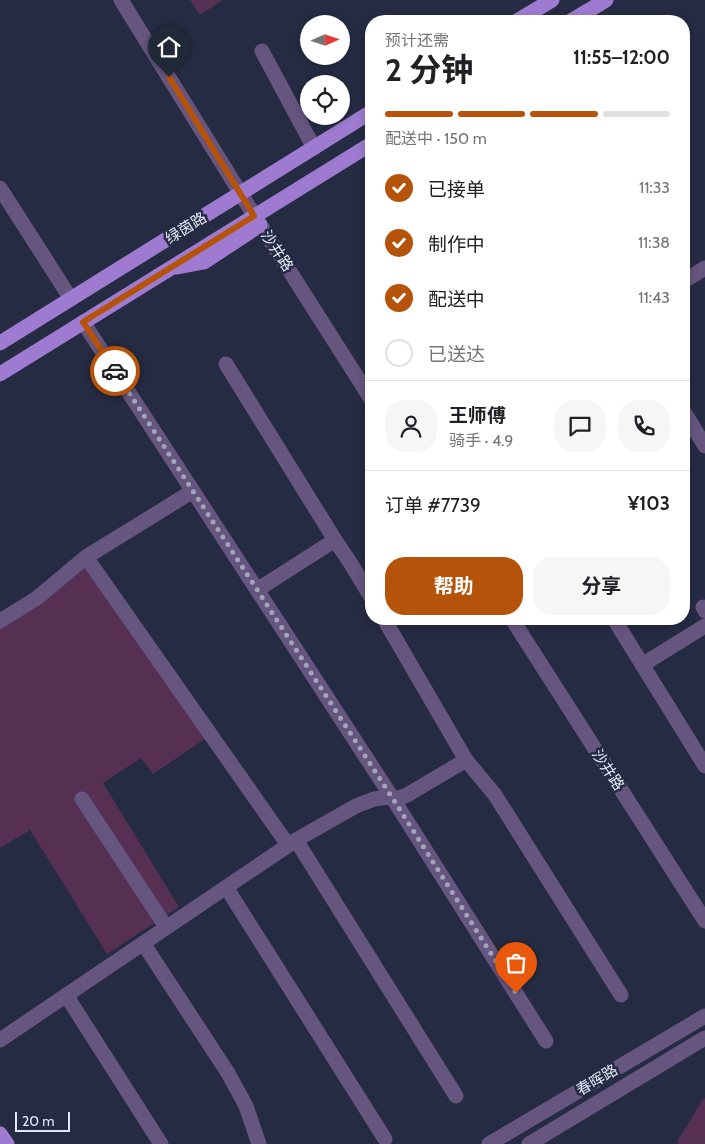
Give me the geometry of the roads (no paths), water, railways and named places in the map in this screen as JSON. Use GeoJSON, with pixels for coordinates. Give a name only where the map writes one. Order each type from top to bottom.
{"type":"FeatureCollection","features":[{"type":"Feature","properties":{"kind":"main road"},"geometry":{"type":"LineString","coordinates":[[527,15],[552,0]]}},
{"type":"Feature","properties":{"kind":"main road"},"geometry":{"type":"LineString","coordinates":[[581,15],[606,0]]}},
{"type":"Feature","properties":{"kind":"main road","name":"绿茵路"},"geometry":{"type":"LineString","coordinates":[[0,343],[238,190],[312,144],[365,116]]}},
{"type":"Feature","properties":{"kind":"main road","name":"绿茵路"},"geometry":{"type":"LineString","coordinates":[[0,374],[168,268],[257,220],[365,148]]}},
{"type":"Feature","properties":{"kind":"main road"},"geometry":{"type":"LineString","coordinates":[[0,1134],[7,1144]]}},
{"type":"Feature","properties":{"kind":"street","name":"沙井路"},"geometry":{"type":"LineString","coordinates":[[121,0],[238,190],[365,390]]}},
{"type":"Feature","properties":{"kind":"street"},"geometry":{"type":"LineString","coordinates":[[262,51],[312,144]]}},
{"type":"Feature","properties":{"kind":"street"},"geometry":{"type":"LineString","coordinates":[[0,188],[71,299]]}},
{"type":"Feature","properties":{"kind":"street"},"geometry":{"type":"LineString","coordinates":[[690,277],[705,268]]}},
{"type":"Feature","properties":{"kind":"street"},"geometry":{"type":"LineString","coordinates":[[83,322],[546,1041]]}},
{"type":"Feature","properties":{"kind":"street"},"geometry":{"type":"LineString","coordinates":[[226,364],[365,587]]}},
{"type":"Feature","properties":{"kind":"street"},"geometry":{"type":"LineString","coordinates":[[690,422],[705,446]]}},
{"type":"Feature","properties":{"kind":"street"},"geometry":{"type":"LineString","coordinates":[[0,621],[37,598],[86,557],[193,491]]}},
{"type":"Feature","properties":{"kind":"street"},"geometry":{"type":"LineString","coordinates":[[257,590],[335,540]]}},
{"type":"Feature","properties":{"kind":"street"},"geometry":{"type":"LineString","coordinates":[[86,557],[292,842],[456,1096]]}},
{"type":"Feature","properties":{"kind":"street"},"geometry":{"type":"LineString","coordinates":[[387,625],[466,760],[495,795],[621,996]]}},
{"type":"Feature","properties":{"kind":"street","name":"沙井路"},"geometry":{"type":"LineString","coordinates":[[516,625],[705,921]]}},
{"type":"Feature","properties":{"kind":"street"},"geometry":{"type":"LineString","coordinates":[[618,625],[705,766]]}},
{"type":"Feature","properties":{"kind":"street"},"geometry":{"type":"LineString","coordinates":[[642,664],[705,626]]}},
{"type":"Feature","properties":{"kind":"street"},"geometry":{"type":"LineString","coordinates":[[0,1040],[292,842],[356,806],[374,799],[399,798],[407,795],[466,760]]}},
{"type":"Feature","properties":{"kind":"street"},"geometry":{"type":"LineString","coordinates":[[82,799],[166,928]]}},
{"type":"Feature","properties":{"kind":"street"},"geometry":{"type":"LineString","coordinates":[[226,887],[385,1139]]}},
{"type":"Feature","properties":{"kind":"street"},"geometry":{"type":"LineString","coordinates":[[143,943],[228,1073],[246,1106],[259,1144]]}},
{"type":"Feature","properties":{"kind":"street"},"geometry":{"type":"LineString","coordinates":[[66,995],[161,1144]]}},
{"type":"Feature","properties":{"kind":"street","name":"春晖路"},"geometry":{"type":"LineString","coordinates":[[489,1144],[705,1016]]}},
{"type":"Feature","properties":{"kind":"street","name":"春晖路"},"geometry":{"type":"LineString","coordinates":[[529,1144],[705,1038]]}}]}
